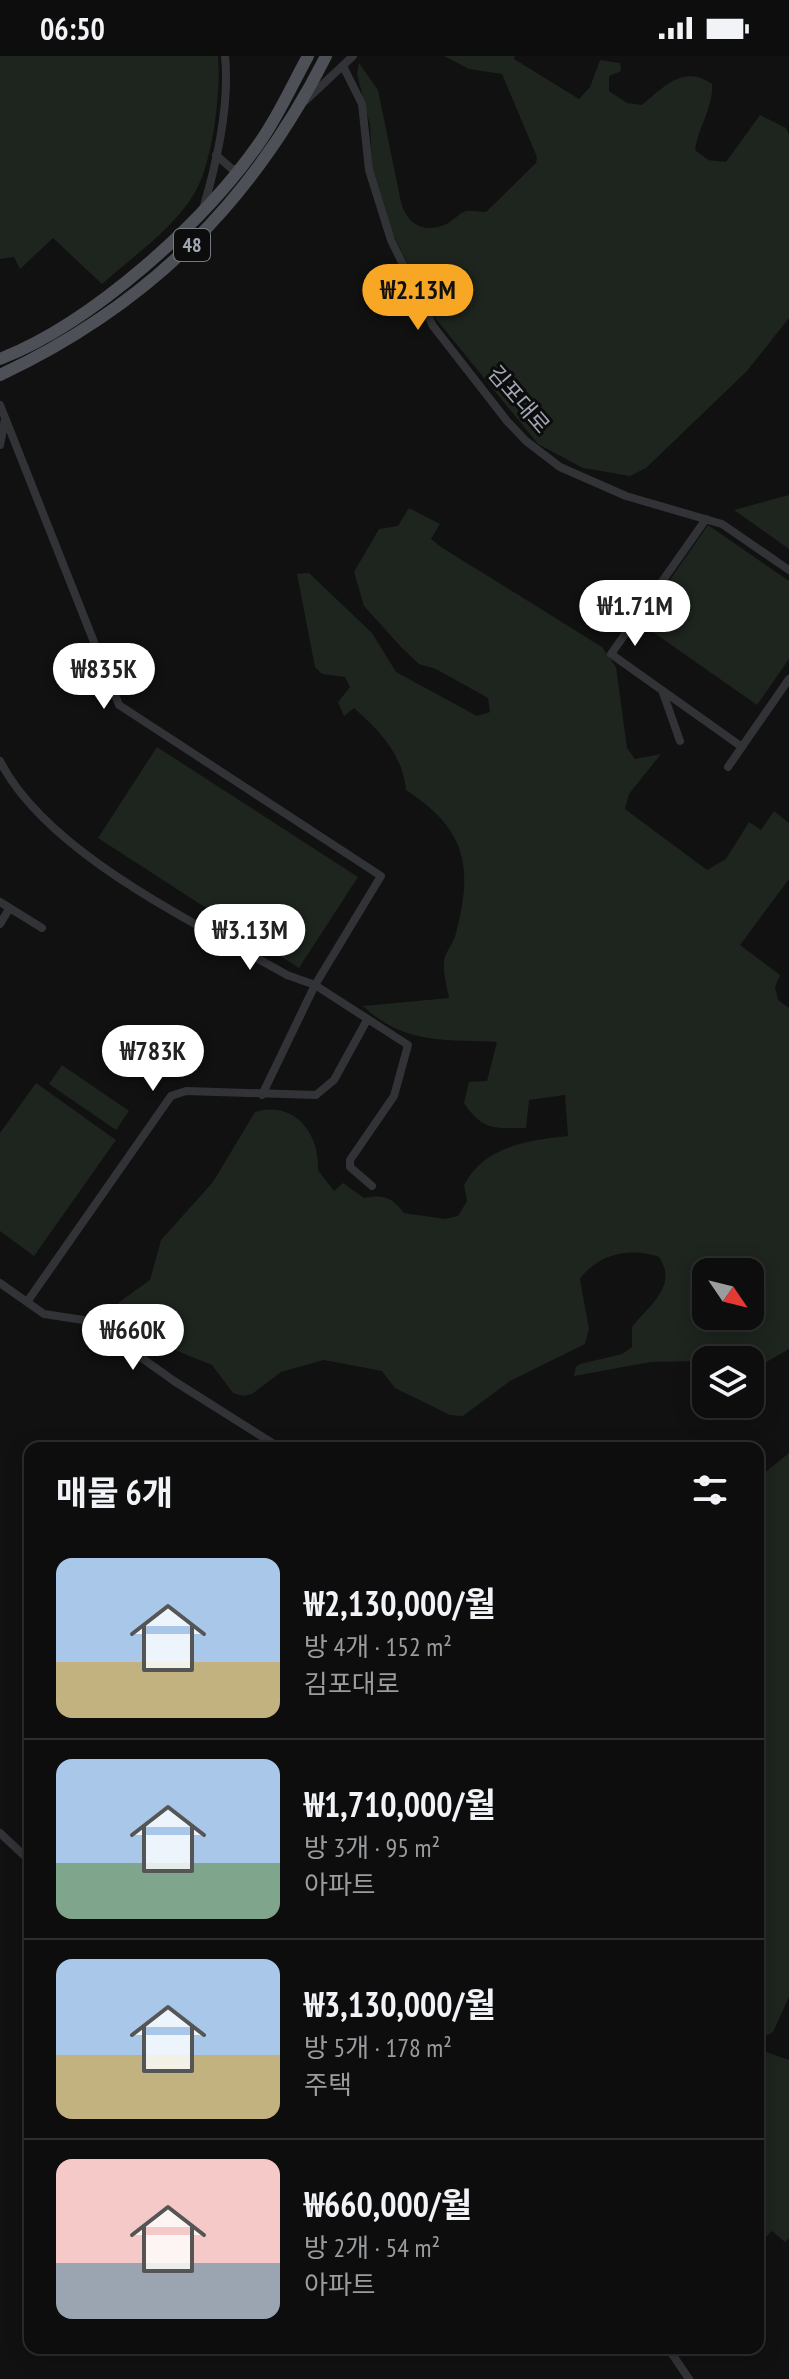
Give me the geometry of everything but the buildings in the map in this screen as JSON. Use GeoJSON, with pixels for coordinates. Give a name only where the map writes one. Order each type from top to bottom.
{"type":"FeatureCollection","features":[{"type":"Feature","properties":{"kind":"main road","name":"48"},"geometry":{"type":"LineString","coordinates":[[0,359],[78,317],[202,212],[261,140],[308,56]]}},
{"type":"Feature","properties":{"kind":"main road","name":"48"},"geometry":{"type":"LineString","coordinates":[[0,375],[50,351],[99,320],[174,262],[234,200],[302,104],[326,56]]}},
{"type":"Feature","properties":{"kind":"street"},"geometry":{"type":"LineString","coordinates":[[202,212],[216,154],[226,84],[225,56]]}},
{"type":"Feature","properties":{"kind":"street"},"geometry":{"type":"LineString","coordinates":[[302,104],[353,56]]}},
{"type":"Feature","properties":{"kind":"street","name":"김포대로"},"geometry":{"type":"LineString","coordinates":[[343,66],[362,104],[369,170],[382,221],[433,326],[526,441],[560,467],[626,496],[722,524],[789,570]]}},
{"type":"Feature","properties":{"kind":"street"},"geometry":{"type":"LineString","coordinates":[[216,154],[220,162],[240,169]]}},
{"type":"Feature","properties":{"kind":"street"},"geometry":{"type":"LineString","coordinates":[[0,405],[119,705],[381,876],[315,985],[262,1095]]}},
{"type":"Feature","properties":{"kind":"street"},"geometry":{"type":"LineString","coordinates":[[0,445],[2,416]]}},
{"type":"Feature","properties":{"kind":"street"},"geometry":{"type":"LineString","coordinates":[[706,519],[611,654],[742,747]]}},
{"type":"Feature","properties":{"kind":"street"},"geometry":{"type":"LineString","coordinates":[[728,767],[789,679]]}},
{"type":"Feature","properties":{"kind":"street"},"geometry":{"type":"LineString","coordinates":[[662,690],[680,741]]}},
{"type":"Feature","properties":{"kind":"street"},"geometry":{"type":"LineString","coordinates":[[0,761],[28,805],[47,824],[87,853],[183,916],[287,975],[315,985],[408,1045],[394,1096],[350,1160],[350,1167],[372,1186]]}},
{"type":"Feature","properties":{"kind":"street"},"geometry":{"type":"LineString","coordinates":[[0,902],[42,928]]}},
{"type":"Feature","properties":{"kind":"street"},"geometry":{"type":"LineString","coordinates":[[0,924],[9,909]]}},
{"type":"Feature","properties":{"kind":"street"},"geometry":{"type":"LineString","coordinates":[[27,1302],[171,1096],[186,1091],[316,1095],[334,1080],[367,1020]]}},
{"type":"Feature","properties":{"kind":"street"},"geometry":{"type":"LineString","coordinates":[[0,1283],[56,1318],[90,1321],[183,1388],[270,1442]]}},
{"type":"Feature","properties":{"kind":"street"},"geometry":{"type":"LineString","coordinates":[[0,1833],[24,1855]]}},
{"type":"Feature","properties":{"kind":"street"},"geometry":{"type":"LineString","coordinates":[[672,2354],[689,2379]]}},
{"type":"Feature","properties":{"kind":"shaded area"},"geometry":{"type":"Polygon","coordinates":[[[0,56],[218,56],[214,127],[201,181],[185,207],[164,231],[102,284],[53,238],[20,269],[14,257],[0,259],[0,56]]]}},
{"type":"Feature","properties":{"kind":"shaded area"},"geometry":{"type":"Polygon","coordinates":[[[444,56],[515,56],[514,59],[579,99],[590,87],[600,60],[620,63],[621,71],[609,76],[609,91],[627,103],[642,105],[674,80],[692,76],[702,78],[712,84],[712,92],[695,150],[708,160],[726,162],[760,115],[786,128],[789,135],[789,318],[747,371],[646,468],[630,476],[583,468],[538,444],[431,313],[386,219],[372,168],[370,125],[357,74],[359,63],[378,90],[401,202],[416,224],[436,227],[447,224],[466,211],[486,212],[536,163],[537,157],[502,74],[469,69],[444,56]]]}},
{"type":"Feature","properties":{"kind":"shaded area"},"geometry":{"type":"Polygon","coordinates":[[[789,495],[789,549],[734,510],[789,495]]]}},
{"type":"Feature","properties":{"kind":"shaded area"},"geometry":{"type":"Polygon","coordinates":[[[409,508],[440,524],[431,539],[441,547],[602,647],[616,667],[627,748],[635,759],[661,754],[629,794],[625,809],[707,870],[726,859],[749,822],[761,830],[774,811],[789,823],[789,879],[740,945],[780,975],[775,987],[778,1000],[789,1008],[789,1349],[764,1363],[764,1346],[692,1346],[692,1361],[651,1362],[574,1376],[580,1364],[622,1354],[632,1347],[632,1327],[659,1295],[665,1277],[659,1257],[638,1253],[616,1254],[606,1258],[587,1270],[580,1279],[589,1329],[585,1344],[510,1381],[463,1416],[450,1415],[395,1388],[382,1371],[324,1360],[281,1372],[252,1394],[243,1396],[233,1393],[212,1365],[150,1340],[119,1311],[118,1303],[150,1280],[161,1240],[213,1182],[255,1112],[282,1111],[302,1123],[314,1144],[318,1170],[334,1191],[343,1183],[364,1198],[377,1196],[391,1200],[404,1213],[445,1219],[458,1216],[467,1201],[464,1185],[483,1161],[509,1147],[568,1136],[565,1095],[529,1100],[526,1128],[490,1126],[477,1119],[464,1103],[469,1082],[487,1081],[497,1042],[442,1040],[409,1034],[378,1019],[363,1006],[449,998],[444,961],[455,937],[464,887],[464,868],[460,850],[441,819],[406,790],[395,754],[381,734],[354,708],[344,716],[338,702],[350,687],[345,677],[322,674],[315,667],[297,574],[309,573],[372,633],[396,672],[477,716],[490,712],[488,698],[436,669],[419,664],[364,606],[354,572],[379,529],[398,526],[409,508]]]}},
{"type":"Feature","properties":{"kind":"shaded area"},"geometry":{"type":"Polygon","coordinates":[[[708,525],[789,581],[789,659],[757,705],[640,623],[708,525]]]}},
{"type":"Feature","properties":{"kind":"shaded area"},"geometry":{"type":"Polygon","coordinates":[[[157,747],[358,877],[299,968],[98,838],[157,747]]]}},
{"type":"Feature","properties":{"kind":"shaded area"},"geometry":{"type":"Polygon","coordinates":[[[62,1065],[129,1111],[116,1130],[49,1084],[62,1065]]]}},
{"type":"Feature","properties":{"kind":"shaded area"},"geometry":{"type":"Polygon","coordinates":[[[36,1083],[116,1140],[34,1256],[0,1231],[0,1133],[36,1083]]]}},
{"type":"Feature","properties":{"kind":"shaded area"},"geometry":{"type":"Polygon","coordinates":[[[789,1453],[789,1997],[773,2032],[764,2036],[764,1473],[789,1453]]]}},
{"type":"Feature","properties":{"kind":"shaded area"},"geometry":{"type":"Polygon","coordinates":[[[764,2051],[789,2060],[789,2238],[785,2242],[772,2231],[764,2239],[764,2051]]]}}]}
